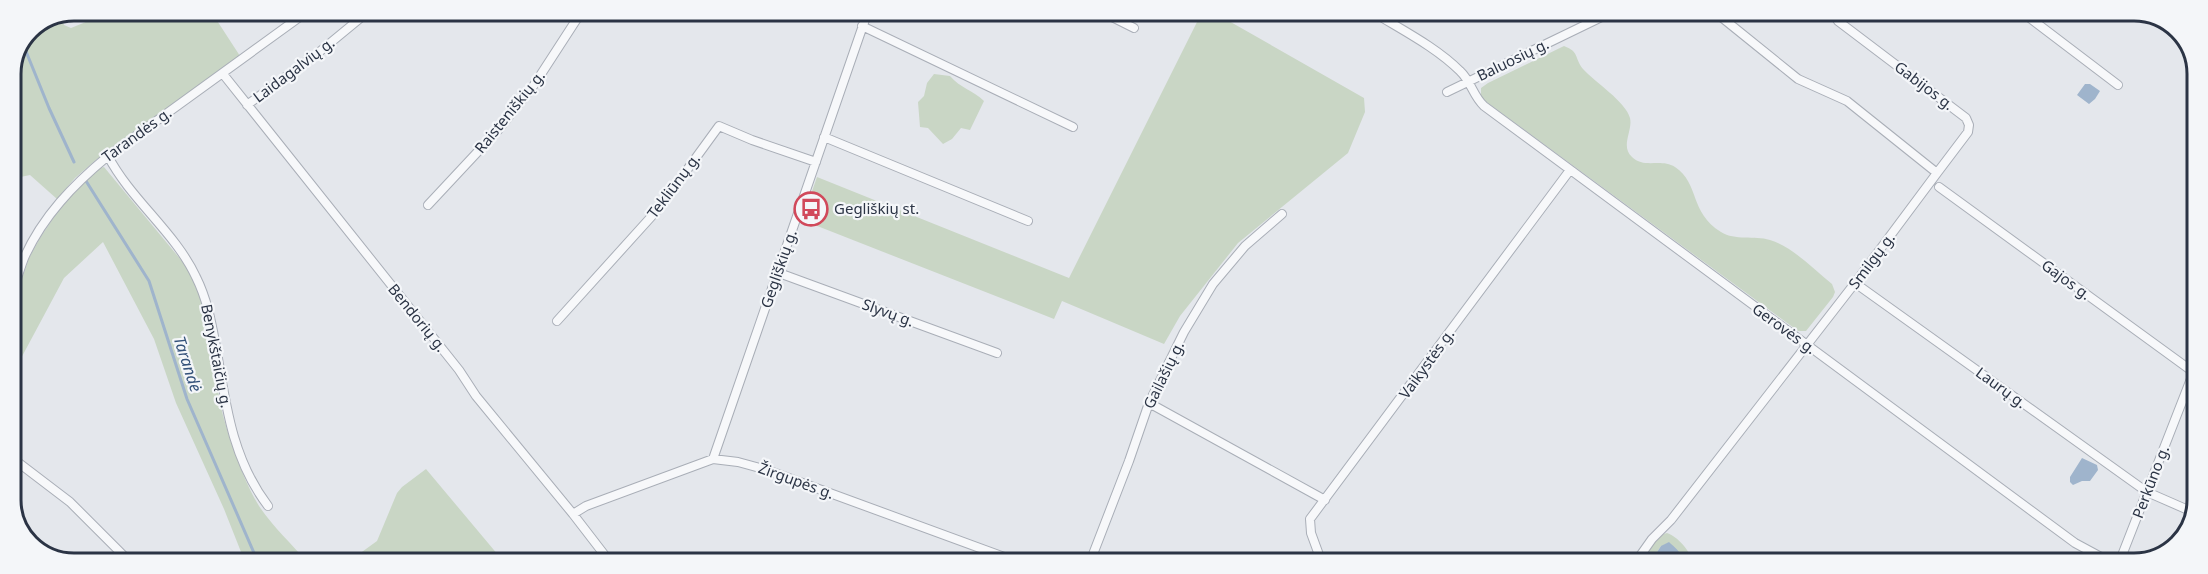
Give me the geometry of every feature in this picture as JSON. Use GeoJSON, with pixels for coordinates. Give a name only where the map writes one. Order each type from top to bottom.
{"type":"FeatureCollection","features":[{"type":"Feature","properties":{"kind":"street","name":"Tarandės g."},"geometry":{"type":"LineString","coordinates":[[21,268],[49,216],[77,182],[108,156],[295,21]]}},
{"type":"Feature","properties":{"kind":"street","name":"Laidagalvių g."},"geometry":{"type":"LineString","coordinates":[[247,105],[318,53],[357,21]]}},
{"type":"Feature","properties":{"kind":"street","name":"Raisteniškių g."},"geometry":{"type":"LineString","coordinates":[[428,205],[499,129],[534,85],[576,21]]}},
{"type":"Feature","properties":{"kind":"street","name":"Gegliškių g."},"geometry":{"type":"LineString","coordinates":[[713,459],[779,273],[863,21]]}},
{"type":"Feature","properties":{"kind":"street"},"geometry":{"type":"LineString","coordinates":[[1120,21],[1134,28]]}},
{"type":"Feature","properties":{"kind":"street","name":"Gerovės g."},"geometry":{"type":"LineString","coordinates":[[1387,21],[1461,71],[1475,96],[1484,106],[2075,543],[2094,553]]}},
{"type":"Feature","properties":{"kind":"street","name":"Baluosių g."},"geometry":{"type":"LineString","coordinates":[[1447,92],[1593,21]]}},
{"type":"Feature","properties":{"kind":"street"},"geometry":{"type":"LineString","coordinates":[[1727,21],[1798,79],[1847,100],[1937,173]]}},
{"type":"Feature","properties":{"kind":"street","name":"Gabijos g."},"geometry":{"type":"LineString","coordinates":[[1838,21],[1966,118],[1969,125],[1968,132],[1937,173]]}},
{"type":"Feature","properties":{"kind":"street"},"geometry":{"type":"LineString","coordinates":[[2034,21],[2118,86]]}},
{"type":"Feature","properties":{"kind":"street"},"geometry":{"type":"LineString","coordinates":[[862,26],[1072,128]]}},
{"type":"Feature","properties":{"kind":"street","name":"Bendorių g."},"geometry":{"type":"LineString","coordinates":[[223,74],[459,370],[476,396],[603,553]]}},
{"type":"Feature","properties":{"kind":"street","name":"Tekliūnų g."},"geometry":{"type":"LineString","coordinates":[[557,321],[660,207],[719,126],[816,162]]}},
{"type":"Feature","properties":{"kind":"street"},"geometry":{"type":"LineString","coordinates":[[824,138],[1028,221]]}},
{"type":"Feature","properties":{"kind":"street","name":"Benykštaičių g."},"geometry":{"type":"LineString","coordinates":[[108,156],[119,176],[184,256],[196,277],[210,310],[228,419],[236,447],[247,475],[268,506]]}},
{"type":"Feature","properties":{"kind":"street","name":"Vaikystės g."},"geometry":{"type":"LineString","coordinates":[[1318,553],[1311,533],[1311,519],[1570,170]]}},
{"type":"Feature","properties":{"kind":"street","name":"Smilgų g."},"geometry":{"type":"LineString","coordinates":[[1642,553],[1671,520],[1855,283],[1937,173]]}},
{"type":"Feature","properties":{"kind":"street","name":"Gajos g."},"geometry":{"type":"LineString","coordinates":[[1939,187],[2187,365]]}},
{"type":"Feature","properties":{"kind":"street","name":"Gailašių g."},"geometry":{"type":"LineString","coordinates":[[1093,553],[1149,403],[1184,332],[1213,284],[1245,246],[1282,214]]}},
{"type":"Feature","properties":{"kind":"street","name":"Slyvų g."},"geometry":{"type":"LineString","coordinates":[[779,273],[997,354]]}},
{"type":"Feature","properties":{"kind":"street","name":"Laurų g."},"geometry":{"type":"LineString","coordinates":[[1855,283],[2147,492],[2186,509]]}},
{"type":"Feature","properties":{"kind":"street","name":"Perkūno g."},"geometry":{"type":"LineString","coordinates":[[2123,553],[2187,391]]}},
{"type":"Feature","properties":{"kind":"street"},"geometry":{"type":"LineString","coordinates":[[1149,403],[1325,500]]}},
{"type":"Feature","properties":{"kind":"street","name":"Žirgupės g."},"geometry":{"type":"LineString","coordinates":[[573,514],[586,506],[713,459],[738,462],[767,470],[993,553]]}},
{"type":"Feature","properties":{"kind":"street"},"geometry":{"type":"LineString","coordinates":[[21,465],[70,502],[121,553]]}},
{"type":"Feature","properties":{"kind":"green space"},"geometry":{"type":"Polygon","coordinates":[[[88,21],[217,21],[240,56],[97,159],[75,178],[57,199],[30,175],[21,177],[21,74],[25,54],[37,37],[45,30],[63,22],[71,28],[88,21]]]}},
{"type":"Feature","properties":{"kind":"green space"},"geometry":{"type":"Polygon","coordinates":[[[1198,21],[1229,21],[1364,98],[1365,112],[1348,153],[1238,243],[1180,316],[1164,344],[1062,301],[1054,319],[802,220],[817,177],[1069,278],[1198,21]]]}},
{"type":"Feature","properties":{"kind":"green space"},"geometry":{"type":"Polygon","coordinates":[[[1564,46],[1575,53],[1583,69],[1623,105],[1630,118],[1627,148],[1632,157],[1637,161],[1664,163],[1675,167],[1688,182],[1704,216],[1721,232],[1726,235],[1764,239],[1778,243],[1795,253],[1832,284],[1835,292],[1833,297],[1806,331],[1798,331],[1481,98],[1481,88],[1488,83],[1564,46]]]}},
{"type":"Feature","properties":{"kind":"green space"},"geometry":{"type":"Polygon","coordinates":[[[934,74],[950,76],[984,101],[970,130],[961,128],[952,139],[943,144],[928,128],[920,127],[918,102],[924,96],[927,83],[934,74]]]}},
{"type":"Feature","properties":{"kind":"green space"},"geometry":{"type":"Polygon","coordinates":[[[104,167],[191,272],[207,321],[221,407],[242,471],[259,506],[299,553],[241,553],[176,403],[154,339],[103,242],[64,278],[21,358],[21,281],[29,258],[66,199],[97,169],[104,167]]]}},
{"type":"Feature","properties":{"kind":"green space"},"geometry":{"type":"Polygon","coordinates":[[[426,469],[496,553],[360,553],[377,541],[397,493],[426,469]]]}},
{"type":"Feature","properties":{"kind":"green space"},"geometry":{"type":"Polygon","coordinates":[[[1667,533],[1675,537],[1689,553],[1672,553],[1661,546],[1656,553],[1646,553],[1662,535],[1667,533]]]}},
{"type":"Feature","properties":{"kind":"water"},"geometry":{"type":"Polygon","coordinates":[[[2085,84],[2090,84],[2100,91],[2089,104],[2077,95],[2085,84]]]}},
{"type":"Feature","properties":{"kind":"water"},"geometry":{"type":"Polygon","coordinates":[[[2082,458],[2097,465],[2098,470],[2090,481],[2082,481],[2073,485],[2070,477],[2082,458]]]}},
{"type":"Feature","properties":{"kind":"water"},"geometry":{"type":"Polygon","coordinates":[[[1669,542],[1679,553],[1656,553],[1661,546],[1669,542]]]}},
{"type":"Feature","properties":{"kind":"waterway","name":"Tarandė"},"geometry":{"type":"LineString","coordinates":[[26,52],[74,162]]}},
{"type":"Feature","properties":{"kind":"waterway","name":"Tarandė"},"geometry":{"type":"LineString","coordinates":[[86,181],[149,281],[187,399],[254,553]]}},
{"type":"Feature","properties":{"kind":"place","name":"Gegliškių st."},"geometry":{"type":"Point","coordinates":[811,209]}}]}
